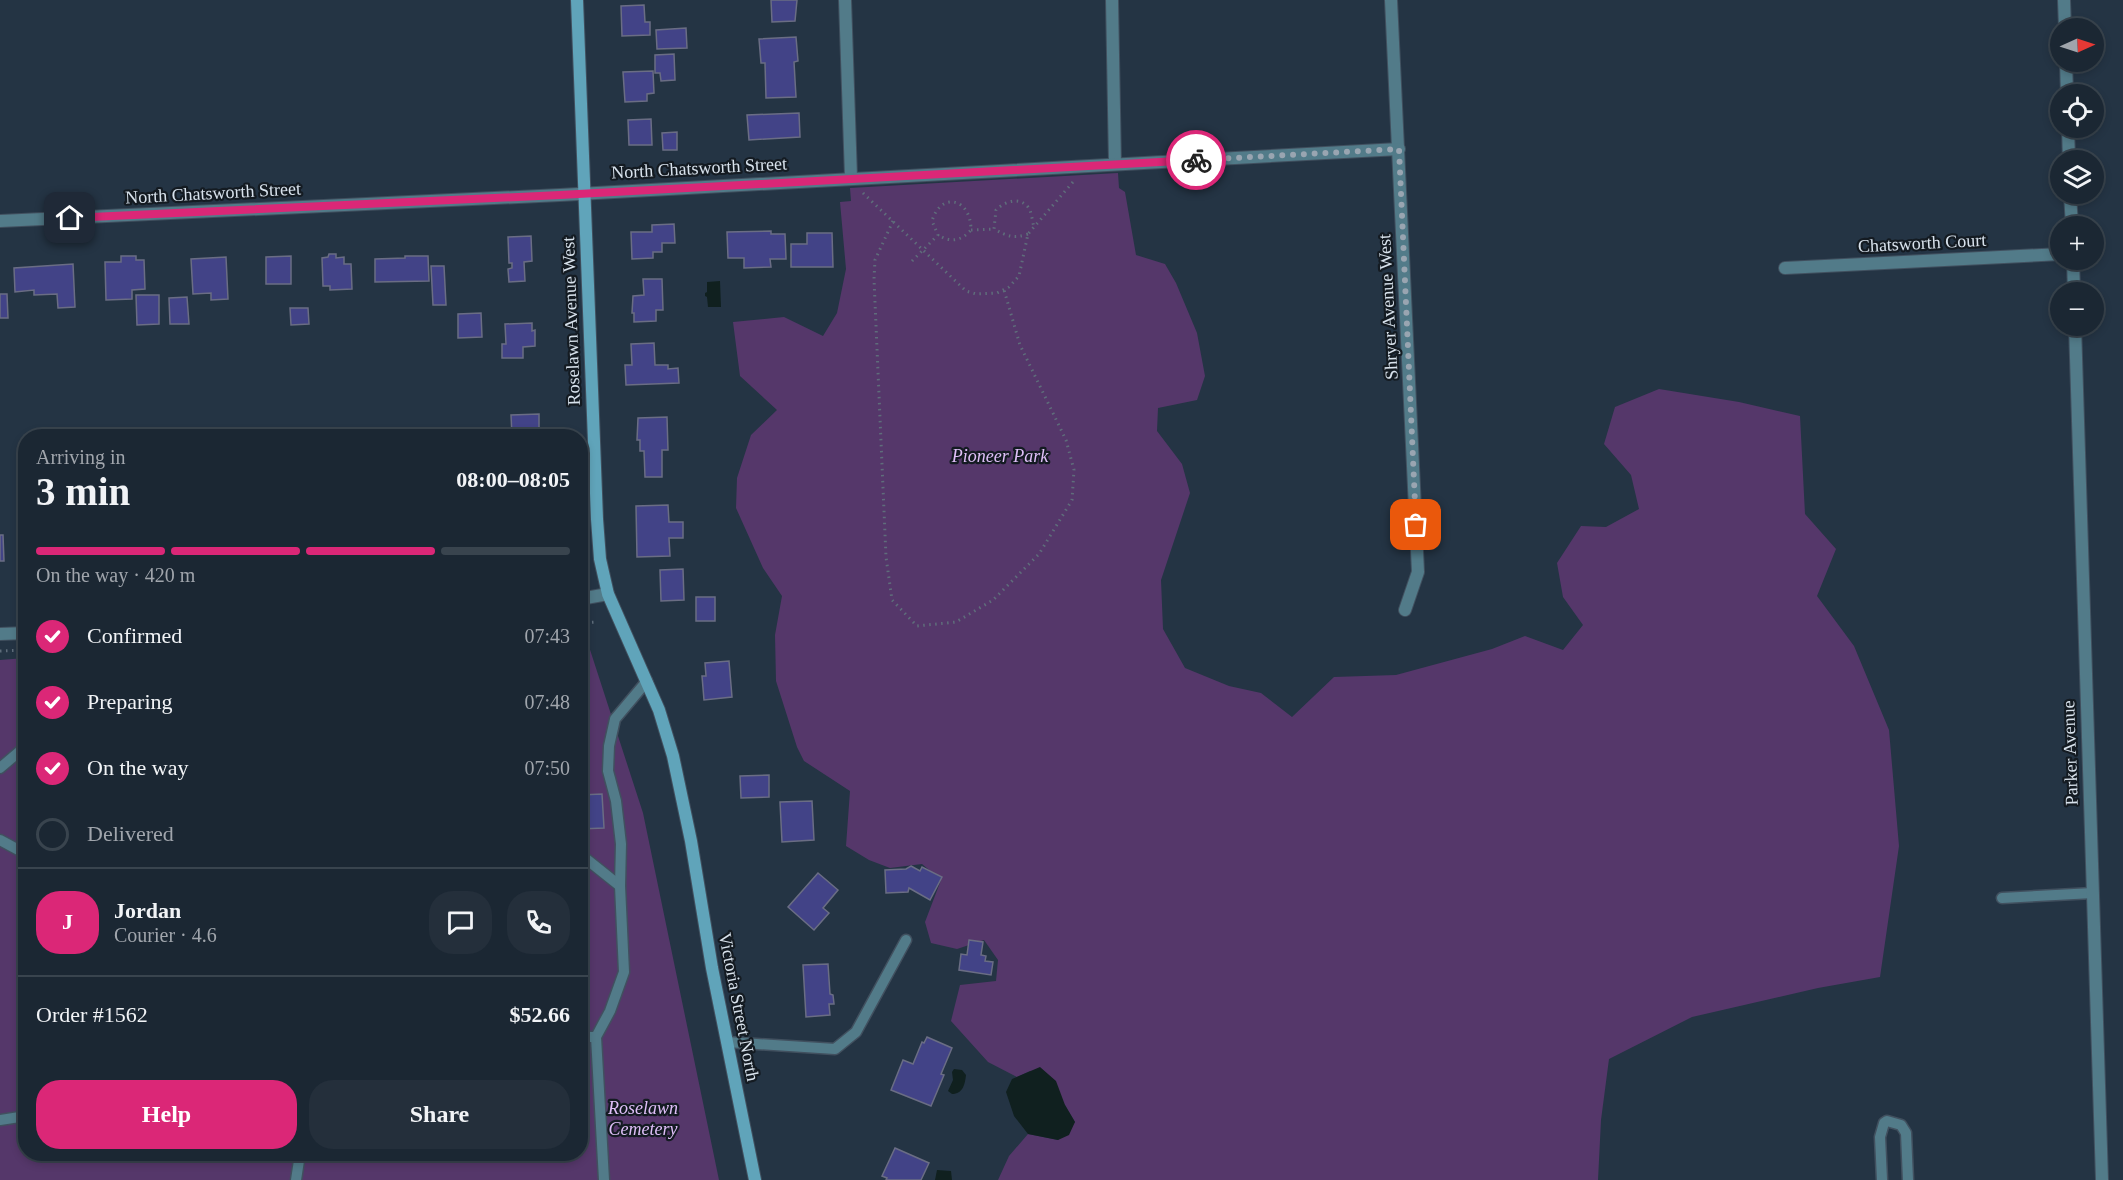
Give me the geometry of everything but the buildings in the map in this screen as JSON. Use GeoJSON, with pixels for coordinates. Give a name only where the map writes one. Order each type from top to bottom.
{"type":"FeatureCollection","features":[{"type":"Feature","properties":{"kind":"street","name":"Roselawn Avenue West"},"geometry":{"type":"LineString","coordinates":[[577,0],[600,559],[608,594],[659,710],[673,756],[691,841]]}},
{"type":"Feature","properties":{"kind":"street"},"geometry":{"type":"LineString","coordinates":[[845,0],[855,177]]}},
{"type":"Feature","properties":{"kind":"street"},"geometry":{"type":"LineString","coordinates":[[1112,0],[1116,164]]}},
{"type":"Feature","properties":{"kind":"street","name":"Shryer Avenue West"},"geometry":{"type":"LineString","coordinates":[[1391,0],[1418,572],[1405,610]]}},
{"type":"Feature","properties":{"kind":"street"},"geometry":{"type":"LineString","coordinates":[[2064,0],[2065,18]]}},
{"type":"Feature","properties":{"kind":"street","name":"North Chatsworth Street"},"geometry":{"type":"LineString","coordinates":[[0,221],[1399,149]]}},
{"type":"Feature","properties":{"kind":"street","name":"Chatsworth Court"},"geometry":{"type":"LineString","coordinates":[[1785,268],[2050,255]]}},
{"type":"Feature","properties":{"kind":"street","name":"Parker Avenue"},"geometry":{"type":"LineString","coordinates":[[2075,336],[2102,1180]]}},
{"type":"Feature","properties":{"kind":"street"},"geometry":{"type":"LineString","coordinates":[[588,598],[608,594]]}},
{"type":"Feature","properties":{"kind":"street"},"geometry":{"type":"LineString","coordinates":[[0,634],[18,633]]}},
{"type":"Feature","properties":{"kind":"street","name":"Victoria Street North"},"geometry":{"type":"LineString","coordinates":[[691,841],[712,968],[755,1180]]}},
{"type":"Feature","properties":{"kind":"lane"},"geometry":{"type":"LineString","coordinates":[[604,1180],[596,1037],[610,1011],[624,972],[620,886],[621,844],[616,801],[608,771],[609,746],[615,719],[647,681]]}},
{"type":"Feature","properties":{"kind":"lane"},"geometry":{"type":"LineString","coordinates":[[0,768],[18,753]]}},
{"type":"Feature","properties":{"kind":"lane"},"geometry":{"type":"LineString","coordinates":[[0,840],[18,850]]}},
{"type":"Feature","properties":{"kind":"lane"},"geometry":{"type":"LineString","coordinates":[[588,860],[620,886]]}},
{"type":"Feature","properties":{"kind":"lane"},"geometry":{"type":"LineString","coordinates":[[2002,898],[2093,893]]}},
{"type":"Feature","properties":{"kind":"lane"},"geometry":{"type":"LineString","coordinates":[[727,1042],[835,1049],[856,1032],[906,940]]}},
{"type":"Feature","properties":{"kind":"lane"},"geometry":{"type":"LineString","coordinates":[[588,1037],[596,1037]]}},
{"type":"Feature","properties":{"kind":"lane"},"geometry":{"type":"LineString","coordinates":[[0,1120],[18,1117]]}},
{"type":"Feature","properties":{"kind":"lane"},"geometry":{"type":"LineString","coordinates":[[1882,1180],[1880,1137],[1884,1123],[1887,1122],[1900,1125],[1906,1133],[1908,1180]]}},
{"type":"Feature","properties":{"kind":"lane"},"geometry":{"type":"LineString","coordinates":[[296,1180],[299,1161]]}},
{"type":"Feature","properties":{"kind":"path"},"geometry":{"type":"LineString","coordinates":[[855,177],[861,191],[966,291],[976,294],[997,293],[1004,290],[1019,276],[1028,234],[1076,178],[1076,166]]}},
{"type":"Feature","properties":{"kind":"path"},"geometry":{"type":"LineString","coordinates":[[994,229],[996,210],[1008,202],[1016,201],[1028,207],[1034,227]]}},
{"type":"Feature","properties":{"kind":"path"},"geometry":{"type":"LineString","coordinates":[[971,230],[968,211],[961,204],[945,203],[934,214],[932,221],[938,235],[949,240],[963,239],[971,230],[994,229],[1012,238],[1028,234]]}},
{"type":"Feature","properties":{"kind":"path"},"geometry":{"type":"LineString","coordinates":[[892,221],[875,260],[874,279],[886,557],[892,600],[917,626],[956,621],[993,600],[1040,554],[1072,500],[1074,470],[1066,440],[1020,345],[1004,290]]}},
{"type":"Feature","properties":{"kind":"path"},"geometry":{"type":"LineString","coordinates":[[912,261],[938,235]]}},
{"type":"Feature","properties":{"kind":"path"},"geometry":{"type":"LineString","coordinates":[[588,622],[597,622]]}},
{"type":"Feature","properties":{"kind":"path"},"geometry":{"type":"LineString","coordinates":[[0,651],[18,650]]}},
{"type":"Feature","properties":{"kind":"green space","name":"Pioneer Park"},"geometry":{"type":"Polygon","coordinates":[[[1118,173],[1119,188],[1125,192],[1136,255],[1165,264],[1176,283],[1197,333],[1205,376],[1197,400],[1158,408],[1157,431],[1182,464],[1190,493],[1161,580],[1163,629],[1185,668],[1229,686],[1261,693],[1292,717],[1334,677],[1396,675],[1492,649],[1525,636],[1563,650],[1583,625],[1563,597],[1557,563],[1581,526],[1606,527],[1639,509],[1631,475],[1604,444],[1615,407],[1659,389],[1739,402],[1800,416],[1805,514],[1836,549],[1817,596],[1854,646],[1889,730],[1899,846],[1880,977],[1818,988],[1692,1017],[1609,1059],[1601,1120],[1598,1180],[998,1180],[1009,1156],[1028,1134],[1058,1140],[1075,1122],[1065,1105],[1030,1071],[1017,1077],[988,1062],[951,1021],[960,985],[996,981],[998,960],[984,940],[957,949],[931,943],[925,922],[941,880],[922,864],[890,868],[869,860],[846,846],[850,791],[804,761],[797,747],[776,681],[775,635],[782,596],[763,568],[736,508],[737,478],[751,435],[777,410],[740,376],[733,322],[784,317],[823,336],[837,313],[846,269],[840,202],[851,201],[850,188],[1118,173]]]}},
{"type":"Feature","properties":{"kind":"green space","name":"Roselawn Cemetery"},"geometry":{"type":"Polygon","coordinates":[[[588,643],[643,813],[719,1180],[0,1180],[0,660],[18,659],[18,1161],[588,1161],[588,643]]]}},
{"type":"Feature","properties":{"kind":"shaded area"},"geometry":{"type":"Polygon","coordinates":[[[720,281],[721,307],[708,307],[705,296],[707,282],[720,281]]]}},
{"type":"Feature","properties":{"kind":"shaded area"},"geometry":{"type":"Polygon","coordinates":[[[1040,1067],[1056,1081],[1065,1105],[1075,1122],[1069,1135],[1058,1140],[1028,1134],[1014,1116],[1006,1092],[1012,1079],[1040,1067]]]}},
{"type":"Feature","properties":{"kind":"shaded area"},"geometry":{"type":"Polygon","coordinates":[[[954,1069],[962,1070],[966,1075],[961,1090],[952,1094],[948,1091],[953,1080],[954,1069]]]}},
{"type":"Feature","properties":{"kind":"shaded area"},"geometry":{"type":"Polygon","coordinates":[[[937,1170],[951,1171],[952,1180],[935,1180],[937,1170]]]}},
{"type":"Feature","properties":{"kind":"way so far"},"geometry":{"type":"LineString","coordinates":[[1196,160],[1399,149],[1416,525]]}},
{"type":"Feature","properties":{"kind":"route"},"geometry":{"type":"LineString","coordinates":[[70,218],[560,195],[1196,160]]}}]}
